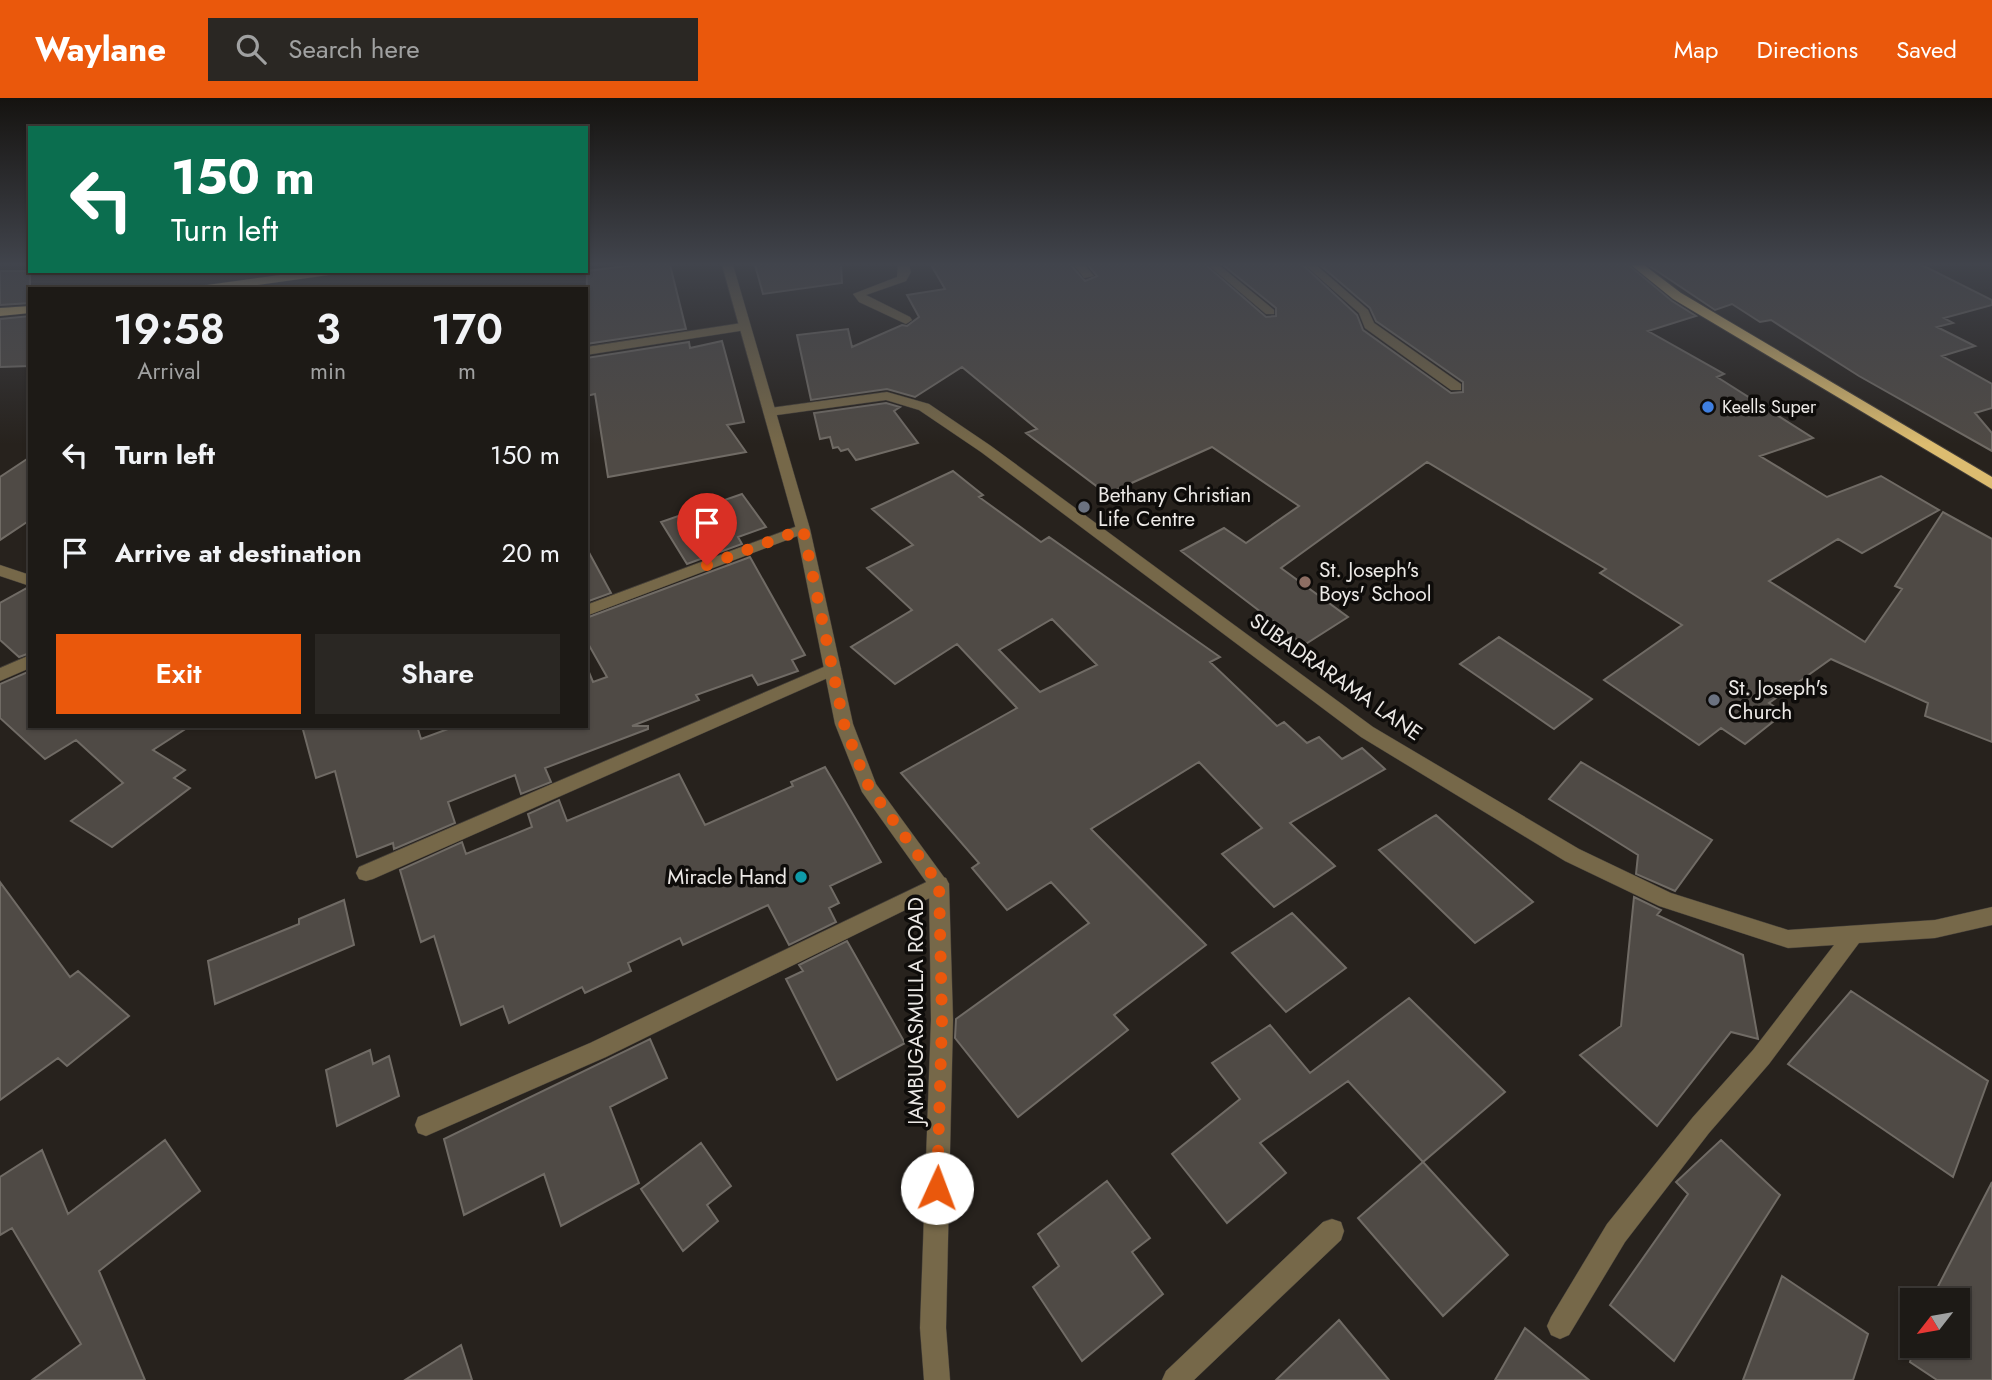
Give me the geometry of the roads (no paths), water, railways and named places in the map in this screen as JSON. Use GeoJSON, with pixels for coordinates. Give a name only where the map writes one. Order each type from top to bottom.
{"type":"FeatureCollection","features":[{"type":"Feature","properties":{"kind":"highway"},"geometry":{"type":"LineString","coordinates":[[1725,325],[1992,484]]}},
{"type":"Feature","properties":{"kind":"street"},"geometry":{"type":"LineString","coordinates":[[1369,325],[1456,387]]}},
{"type":"Feature","properties":{"kind":"street"},"geometry":{"type":"LineString","coordinates":[[588,351],[742,327]]}},
{"type":"Feature","properties":{"kind":"street","name":"JAMBUGASMULLA ROAD"},"geometry":{"type":"LineString","coordinates":[[742,327],[770,412],[803,529],[844,724],[869,787],[939,884],[942,1020],[933,1328],[937,1380]]}},
{"type":"Feature","properties":{"kind":"street","name":"SUBADRARAMA LANE"},"geometry":{"type":"LineString","coordinates":[[770,412],[887,396],[924,407],[986,449],[1367,732],[1572,855],[1666,900],[1788,939],[1935,929],[1992,916]]}},
{"type":"Feature","properties":{"kind":"street"},"geometry":{"type":"LineString","coordinates":[[588,610],[803,529]]}},
{"type":"Feature","properties":{"kind":"street"},"geometry":{"type":"LineString","coordinates":[[0,570],[28,580]]}},
{"type":"Feature","properties":{"kind":"street"},"geometry":{"type":"LineString","coordinates":[[0,675],[28,662]]}},
{"type":"Feature","properties":{"kind":"street"},"geometry":{"type":"LineString","coordinates":[[366,873],[833,669]]}},
{"type":"Feature","properties":{"kind":"street"},"geometry":{"type":"LineString","coordinates":[[426,1125],[598,1050],[939,884]]}},
{"type":"Feature","properties":{"kind":"street"},"geometry":{"type":"LineString","coordinates":[[1560,1326],[1616,1233],[1702,1125],[1761,1057],[1854,934]]}},
{"type":"Feature","properties":{"kind":"street"},"geometry":{"type":"LineString","coordinates":[[1175,1380],[1332,1231]]}},
{"type":"Feature","properties":{"kind":"place","name":"Keells Super"},"geometry":{"type":"Point","coordinates":[1708,407]}},
{"type":"Feature","properties":{"kind":"place","name":"Bethany Christian Life Centre"},"geometry":{"type":"Point","coordinates":[1084,507]}},
{"type":"Feature","properties":{"kind":"place","name":"St. Joseph's Boys' School"},"geometry":{"type":"Point","coordinates":[1305,582]}},
{"type":"Feature","properties":{"kind":"place","name":"St. Joseph's Church"},"geometry":{"type":"Point","coordinates":[1714,700]}},
{"type":"Feature","properties":{"kind":"place","name":"Miracle Hand"},"geometry":{"type":"Point","coordinates":[801,877]}}]}
